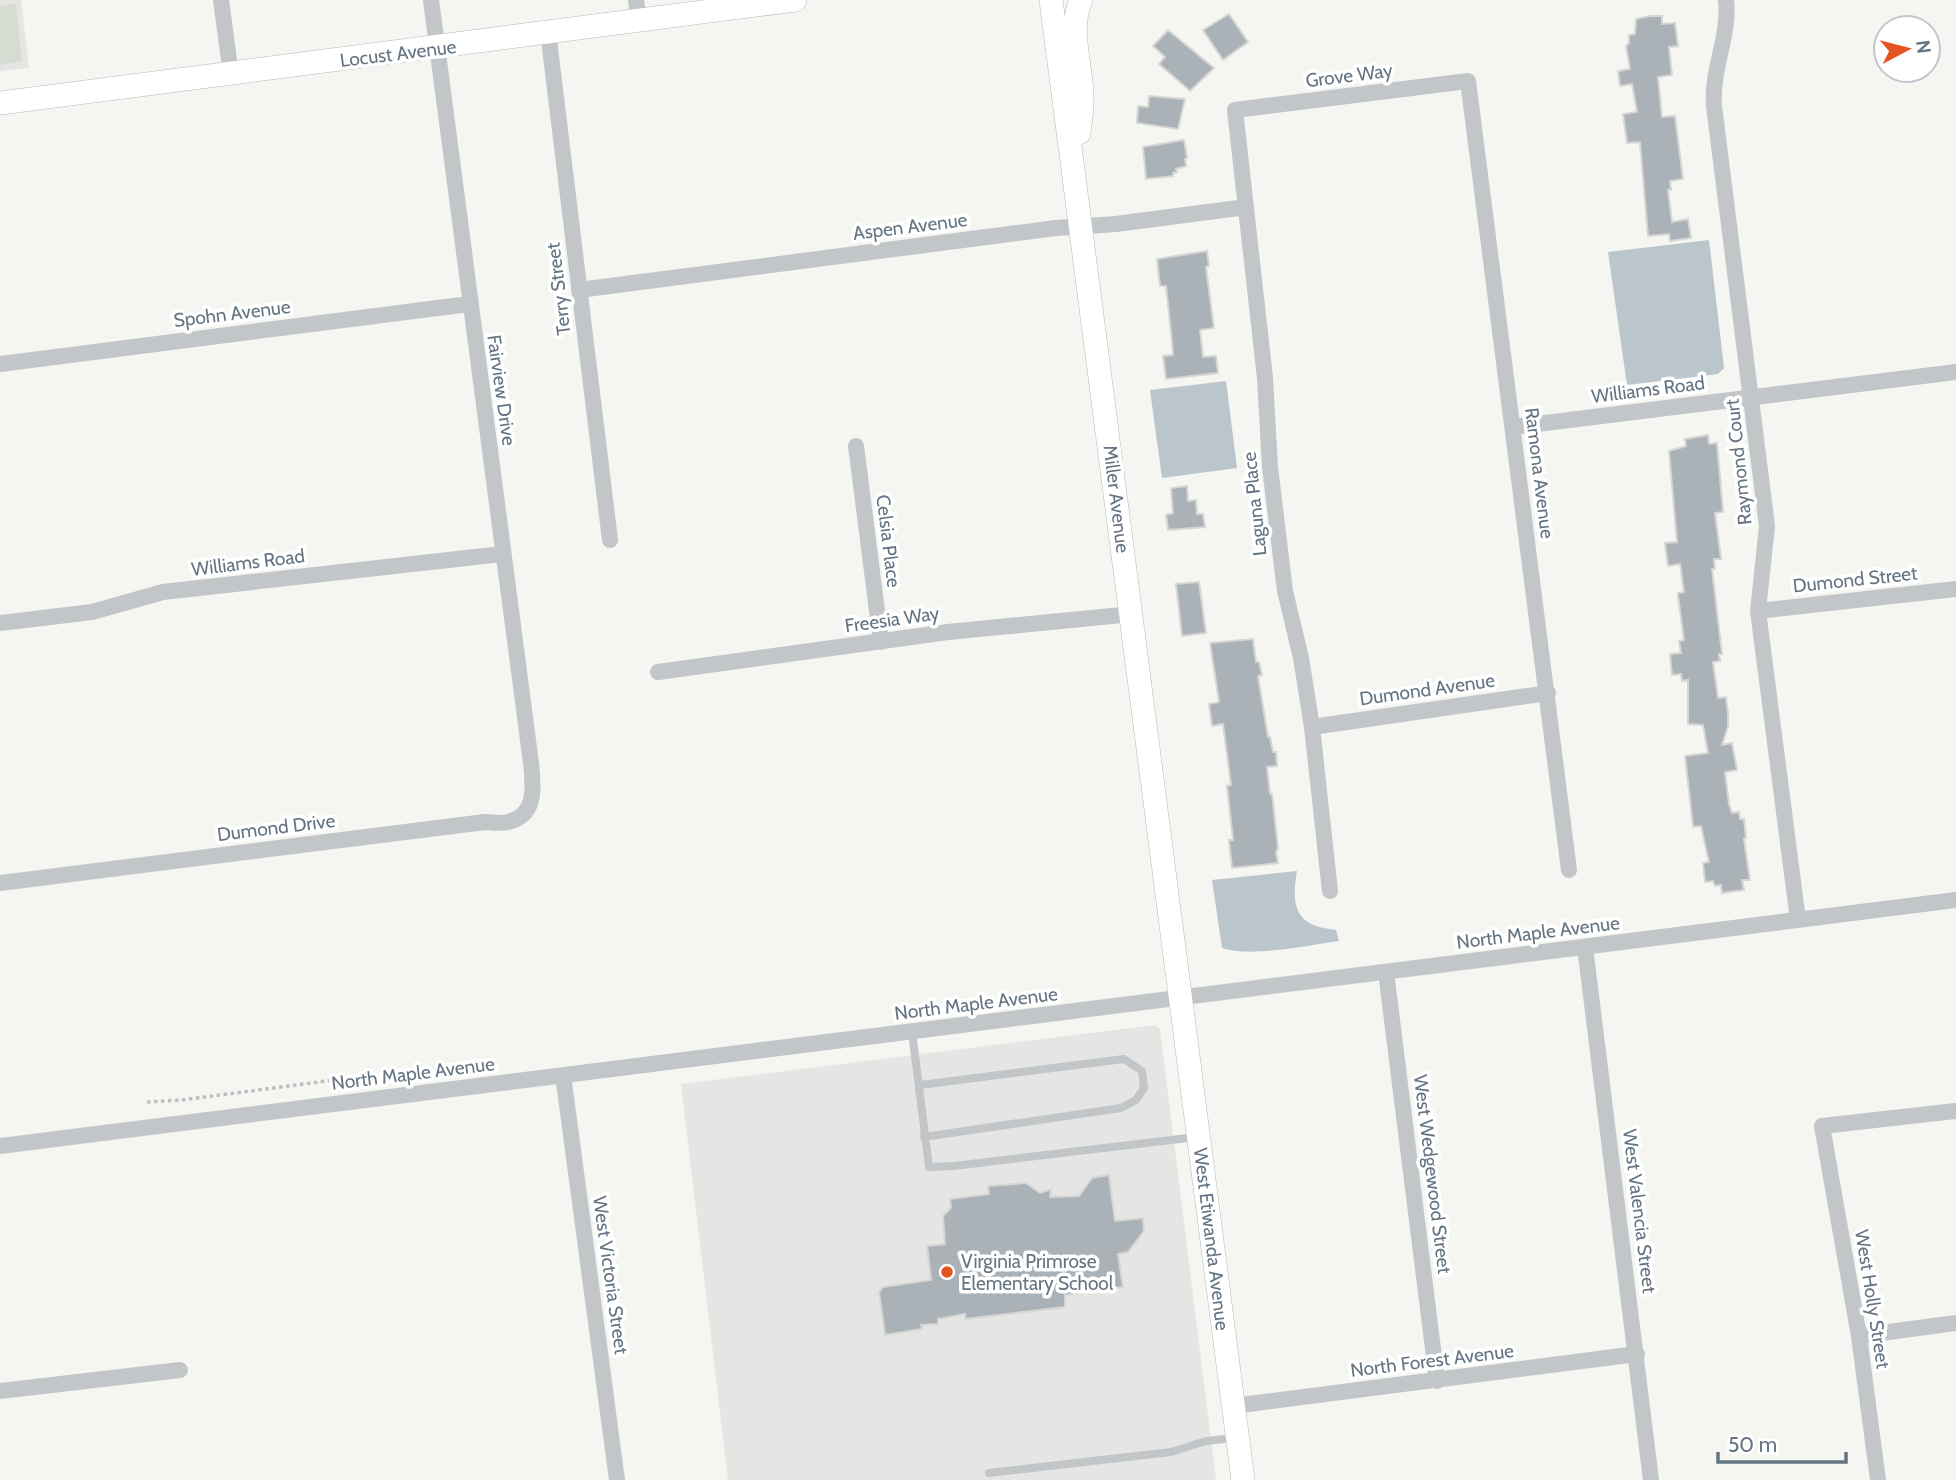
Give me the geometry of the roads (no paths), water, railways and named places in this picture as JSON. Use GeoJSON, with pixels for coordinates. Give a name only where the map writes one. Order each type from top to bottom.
{"type":"FeatureCollection","features":[{"type":"Feature","properties":{"kind":"street"},"geometry":{"type":"LineString","coordinates":[[221,0],[231,75]]}},
{"type":"Feature","properties":{"kind":"street","name":"Fairview Drive"},"geometry":{"type":"LineString","coordinates":[[431,0],[533,785]]}},
{"type":"Feature","properties":{"kind":"street","name":"Locust Avenue"},"geometry":{"type":"LineString","coordinates":[[0,103],[548,32],[637,10],[795,0]]}},
{"type":"Feature","properties":{"kind":"street","name":"Miller Avenue"},"geometry":{"type":"LineString","coordinates":[[1051,0],[1181,998]]}},
{"type":"Feature","properties":{"kind":"street"},"geometry":{"type":"LineString","coordinates":[[1075,175],[1082,96],[1075,33],[1077,10],[1081,0]]}},
{"type":"Feature","properties":{"kind":"street","name":"Raymond Court"},"geometry":{"type":"LineString","coordinates":[[1726,0],[1726,27],[1714,75],[1713,99],[1768,526],[1758,611],[1798,920]]}},
{"type":"Feature","properties":{"kind":"street","name":"Terry Street"},"geometry":{"type":"LineString","coordinates":[[548,32],[610,540]]}},
{"type":"Feature","properties":{"kind":"street","name":"Grove Way"},"geometry":{"type":"LineString","coordinates":[[1235,110],[1468,81]]}},
{"type":"Feature","properties":{"kind":"street","name":"Ramona Avenue"},"geometry":{"type":"LineString","coordinates":[[1468,81],[1569,870]]}},
{"type":"Feature","properties":{"kind":"street","name":"Laguna Place"},"geometry":{"type":"LineString","coordinates":[[1235,110],[1265,378],[1270,467],[1285,591],[1301,658],[1312,727],[1330,891]]}},
{"type":"Feature","properties":{"kind":"street","name":"Aspen Avenue"},"geometry":{"type":"LineString","coordinates":[[579,290],[1082,225],[1116,224],[1246,207]]}},
{"type":"Feature","properties":{"kind":"street","name":"Spohn Avenue"},"geometry":{"type":"LineString","coordinates":[[0,364],[470,304]]}},
{"type":"Feature","properties":{"kind":"street","name":"Williams Road"},"geometry":{"type":"LineString","coordinates":[[1513,427],[1956,372]]}},
{"type":"Feature","properties":{"kind":"street","name":"Celsia Place"},"geometry":{"type":"LineString","coordinates":[[856,446],[881,642]]}},
{"type":"Feature","properties":{"kind":"street","name":"Williams Road"},"geometry":{"type":"LineString","coordinates":[[0,623],[92,612],[163,592],[502,554]]}},
{"type":"Feature","properties":{"kind":"street","name":"Dumond Street"},"geometry":{"type":"LineString","coordinates":[[1758,611],[1956,589]]}},
{"type":"Feature","properties":{"kind":"street","name":"Freesia Way"},"geometry":{"type":"LineString","coordinates":[[658,672],[948,632],[1132,614]]}},
{"type":"Feature","properties":{"kind":"street","name":"Dumond Avenue"},"geometry":{"type":"LineString","coordinates":[[1312,727],[1548,693]]}},
{"type":"Feature","properties":{"kind":"street","name":"Dumond Drive"},"geometry":{"type":"LineString","coordinates":[[0,883],[485,822],[508,822],[527,809],[533,799],[533,785]]}},
{"type":"Feature","properties":{"kind":"street","name":"North Maple Avenue"},"geometry":{"type":"LineString","coordinates":[[0,1146],[1956,900]]}},
{"type":"Feature","properties":{"kind":"street","name":"West Valencia Street"},"geometry":{"type":"LineString","coordinates":[[1585,947],[1651,1480]]}},
{"type":"Feature","properties":{"kind":"street","name":"West Wedgewood Street"},"geometry":{"type":"LineString","coordinates":[[1386,972],[1437,1381]]}},
{"type":"Feature","properties":{"kind":"street","name":"West Etiwanda Avenue"},"geometry":{"type":"LineString","coordinates":[[1181,998],[1242,1480]]}},
{"type":"Feature","properties":{"kind":"street","name":"West Victoria Street"},"geometry":{"type":"LineString","coordinates":[[563,1075],[617,1480]]}},
{"type":"Feature","properties":{"kind":"street","name":"West Holly Street"},"geometry":{"type":"LineString","coordinates":[[1878,1480],[1859,1336],[1822,1126],[1956,1111]]}},
{"type":"Feature","properties":{"kind":"street"},"geometry":{"type":"LineString","coordinates":[[1859,1336],[1956,1323]]}},
{"type":"Feature","properties":{"kind":"street","name":"North Forest Avenue"},"geometry":{"type":"LineString","coordinates":[[1233,1406],[1637,1354]]}},
{"type":"Feature","properties":{"kind":"street"},"geometry":{"type":"LineString","coordinates":[[0,1391],[180,1370]]}},
{"type":"Feature","properties":{"kind":"lane"},"geometry":{"type":"LineString","coordinates":[[912,1032],[929,1167],[1199,1137]]}},
{"type":"Feature","properties":{"kind":"lane"},"geometry":{"type":"LineString","coordinates":[[920,1085],[1124,1059],[1142,1071],[1144,1088],[1136,1100],[1121,1108],[925,1138]]}},
{"type":"Feature","properties":{"kind":"lane"},"geometry":{"type":"LineString","coordinates":[[989,1473],[1171,1452],[1206,1441],[1237,1438]]}},
{"type":"Feature","properties":{"kind":"place","name":"Virginia Primrose Elementary School"},"geometry":{"type":"Point","coordinates":[947,1272]}}]}
